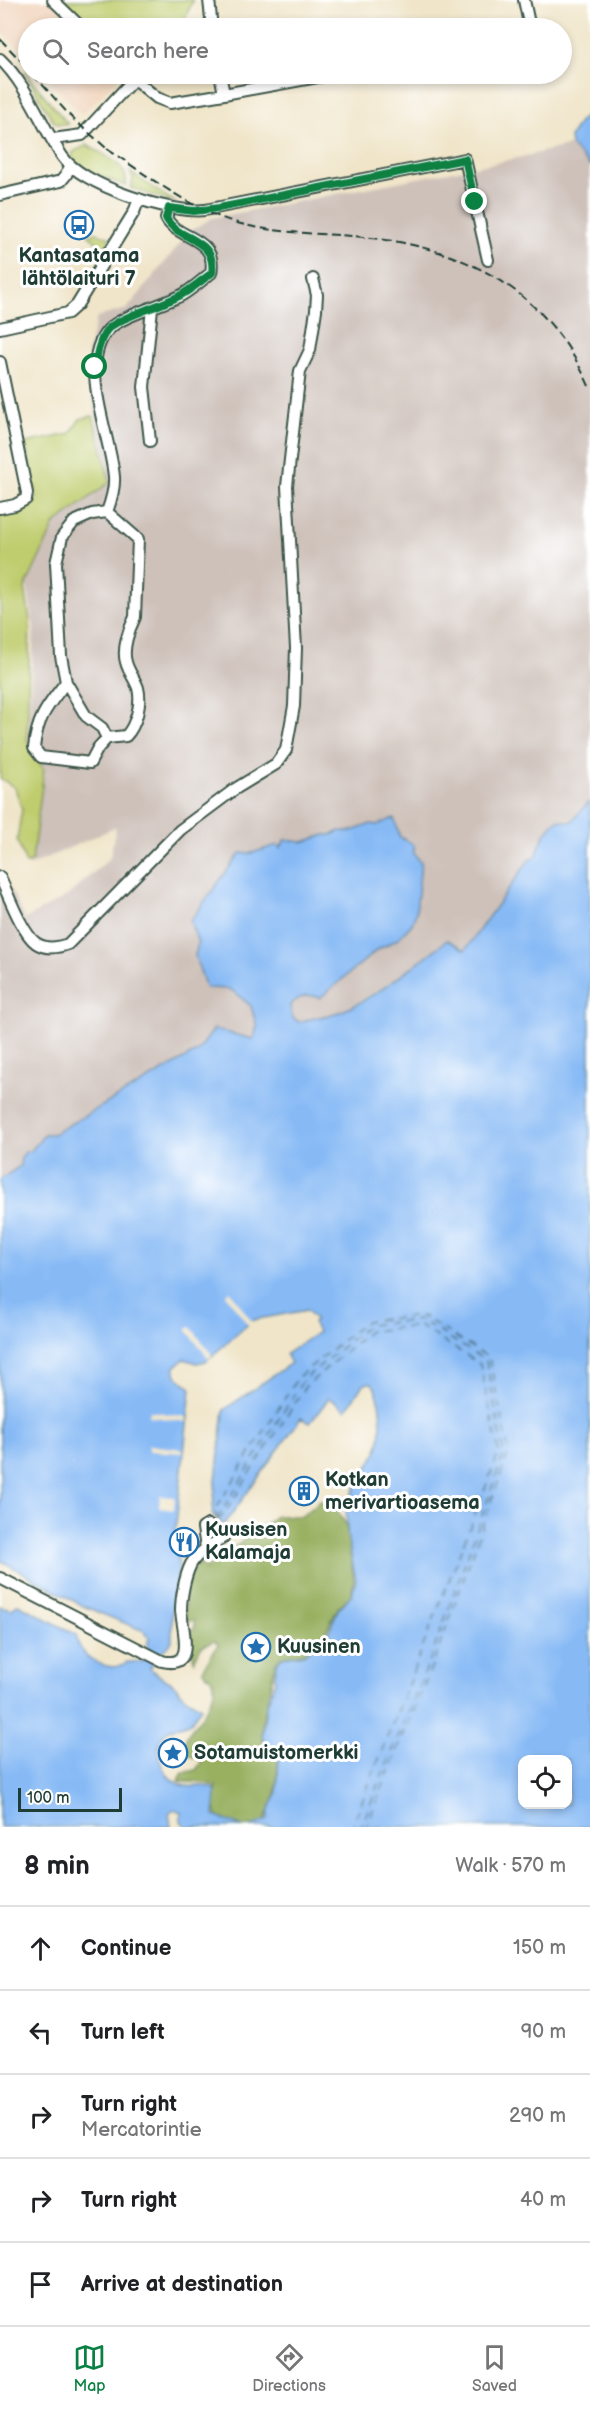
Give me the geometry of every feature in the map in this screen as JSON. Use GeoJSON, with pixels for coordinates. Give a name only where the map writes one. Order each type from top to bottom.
{"type":"FeatureCollection","features":[{"type":"Feature","properties":{"kind":"street"},"geometry":{"type":"LineString","coordinates":[[54,0],[72,18]]}},
{"type":"Feature","properties":{"kind":"street"},"geometry":{"type":"LineString","coordinates":[[209,0],[211,18]]}},
{"type":"Feature","properties":{"kind":"street"},"geometry":{"type":"LineString","coordinates":[[524,0],[528,18]]}},
{"type":"Feature","properties":{"kind":"street"},"geometry":{"type":"LineString","coordinates":[[0,59],[18,82]]}},
{"type":"Feature","properties":{"kind":"street"},"geometry":{"type":"LineString","coordinates":[[20,84],[69,166],[86,177],[139,199],[169,208],[194,211],[219,208],[465,159],[488,260]]}},
{"type":"Feature","properties":{"kind":"street"},"geometry":{"type":"LineString","coordinates":[[53,139],[82,135],[124,84]]}},
{"type":"Feature","properties":{"kind":"street"},"geometry":{"type":"LineString","coordinates":[[140,84],[157,98],[170,103],[279,84]]}},
{"type":"Feature","properties":{"kind":"street"},"geometry":{"type":"LineString","coordinates":[[222,84],[224,94]]}},
{"type":"Feature","properties":{"kind":"street"},"geometry":{"type":"LineString","coordinates":[[0,195],[61,181],[69,166]]}},
{"type":"Feature","properties":{"kind":"street"},"geometry":{"type":"LineString","coordinates":[[0,328],[68,313],[77,305],[138,206],[139,199]]}},
{"type":"Feature","properties":{"kind":"street"},"geometry":{"type":"LineString","coordinates":[[107,512],[112,499],[114,477],[97,393],[95,367],[98,348],[107,331],[118,321],[183,294],[212,273],[213,264],[210,253],[194,239],[168,224],[166,218],[169,208]]}},
{"type":"Feature","properties":{"kind":"street"},"geometry":{"type":"LineString","coordinates":[[0,878],[27,932],[35,942],[55,948],[68,944],[180,830],[235,789],[276,764],[286,750],[294,706],[296,648],[287,486],[300,371],[310,350],[314,320],[317,295],[313,279]]}},
{"type":"Feature","properties":{"kind":"street"},"geometry":{"type":"LineString","coordinates":[[150,441],[144,387],[152,308]]}},
{"type":"Feature","properties":{"kind":"street"},"geometry":{"type":"LineString","coordinates":[[0,362],[27,493],[26,499],[15,505],[0,508]]}},
{"type":"Feature","properties":{"kind":"street"},"geometry":{"type":"LineString","coordinates":[[66,682],[44,713],[36,729],[34,748],[41,757],[90,763],[98,748],[107,738],[126,736],[135,727],[139,703],[138,690],[125,661],[129,628],[135,617],[138,539],[107,512],[92,514],[74,522],[62,537],[56,563],[61,656],[66,682],[86,716],[102,728],[107,738]]}},
{"type":"Feature","properties":{"kind":"street"},"geometry":{"type":"LineString","coordinates":[[0,1578],[162,1661],[173,1663],[179,1660],[184,1652],[181,1609],[188,1572],[191,1563],[206,1548]]}},
{"type":"Feature","properties":{"kind":"shaded area"},"geometry":{"type":"Polygon","coordinates":[[[0,0],[49,0],[68,18],[18,18],[18,48],[0,30],[0,0]]]}},
{"type":"Feature","properties":{"kind":"shaded area"},"geometry":{"type":"Polygon","coordinates":[[[53,84],[112,84],[82,115],[53,84]]]}},
{"type":"Feature","properties":{"kind":"shaded area"},"geometry":{"type":"Polygon","coordinates":[[[571,145],[590,166],[590,801],[571,822],[539,841],[537,856],[529,860],[465,950],[447,940],[410,969],[347,1009],[308,1021],[299,1022],[292,1017],[290,1005],[305,996],[320,997],[377,950],[398,939],[414,854],[408,841],[400,837],[394,818],[376,825],[371,824],[349,832],[339,831],[332,836],[324,835],[303,842],[285,840],[280,848],[276,845],[252,853],[240,853],[190,921],[198,943],[195,957],[251,1006],[257,1027],[253,1039],[214,1029],[198,1051],[53,1134],[45,1134],[30,1152],[21,1158],[20,1166],[0,1180],[0,892],[10,888],[25,919],[67,896],[110,858],[116,827],[29,866],[36,787],[44,782],[45,772],[31,752],[28,739],[34,627],[27,586],[55,519],[63,518],[103,480],[108,468],[90,381],[88,351],[97,317],[127,309],[190,231],[212,218],[500,162],[571,145]]]}},
{"type":"Feature","properties":{"kind":"green space"},"geometry":{"type":"Polygon","coordinates":[[[63,0],[193,0],[185,18],[81,18],[63,0]]]}},
{"type":"Feature","properties":{"kind":"green space"},"geometry":{"type":"Polygon","coordinates":[[[32,84],[35,84],[68,124],[58,124],[53,121],[32,84]]]}},
{"type":"Feature","properties":{"kind":"green space"},"geometry":{"type":"Polygon","coordinates":[[[87,145],[120,166],[126,178],[126,186],[91,173],[72,158],[73,152],[87,145]]]}},
{"type":"Feature","properties":{"kind":"green space"},"geometry":{"type":"Polygon","coordinates":[[[130,172],[176,203],[131,188],[133,178],[130,172]]]}},
{"type":"Feature","properties":{"kind":"green space"},"geometry":{"type":"Polygon","coordinates":[[[97,233],[110,238],[105,251],[89,235],[97,233]]]}},
{"type":"Feature","properties":{"kind":"green space"},"geometry":{"type":"Polygon","coordinates":[[[93,416],[110,482],[55,524],[25,588],[30,621],[27,740],[44,770],[32,861],[26,864],[17,840],[22,809],[15,788],[0,778],[0,514],[30,508],[37,497],[25,443],[70,434],[80,419],[93,416]]]}},
{"type":"Feature","properties":{"kind":"green space"},"geometry":{"type":"Polygon","coordinates":[[[320,1501],[332,1503],[346,1524],[354,1580],[351,1595],[338,1608],[321,1641],[307,1652],[281,1657],[276,1662],[262,1723],[262,1737],[265,1745],[278,1759],[276,1794],[262,1825],[240,1827],[217,1817],[214,1805],[216,1786],[178,1781],[183,1773],[196,1770],[202,1761],[182,1752],[186,1739],[205,1711],[215,1689],[212,1680],[203,1670],[218,1644],[214,1641],[201,1647],[194,1661],[189,1630],[195,1629],[194,1620],[187,1621],[186,1614],[185,1598],[188,1582],[199,1562],[205,1569],[276,1516],[302,1516],[320,1501]]]}},
{"type":"Feature","properties":{"kind":"water"},"geometry":{"type":"Polygon","coordinates":[[[590,113],[590,166],[571,145],[570,137],[580,121],[590,113]]]}},
{"type":"Feature","properties":{"kind":"water"},"geometry":{"type":"Polygon","coordinates":[[[590,801],[590,1827],[250,1827],[267,1820],[269,1809],[277,1795],[279,1755],[266,1745],[262,1736],[266,1707],[275,1681],[276,1664],[282,1657],[304,1654],[325,1640],[338,1610],[352,1594],[356,1580],[348,1541],[346,1509],[353,1491],[373,1459],[381,1434],[379,1399],[372,1383],[362,1386],[346,1410],[329,1398],[310,1423],[301,1418],[224,1525],[212,1515],[224,1410],[291,1363],[286,1354],[318,1332],[313,1323],[316,1320],[307,1310],[253,1320],[206,1361],[197,1363],[184,1359],[175,1367],[176,1375],[191,1389],[174,1542],[179,1565],[172,1611],[172,1641],[159,1653],[150,1668],[172,1683],[186,1698],[201,1707],[191,1722],[165,1733],[161,1739],[159,1754],[164,1770],[175,1782],[185,1786],[214,1788],[216,1793],[214,1816],[243,1827],[186,1827],[181,1821],[181,1812],[174,1809],[169,1813],[171,1827],[0,1827],[0,1606],[12,1609],[18,1604],[77,1635],[78,1643],[88,1656],[95,1662],[112,1667],[127,1662],[142,1662],[149,1648],[147,1646],[149,1638],[144,1631],[83,1606],[0,1560],[0,1180],[20,1166],[21,1158],[26,1151],[30,1152],[45,1134],[53,1134],[198,1051],[214,1029],[253,1039],[257,1027],[251,1006],[230,989],[206,988],[195,956],[198,943],[190,921],[240,853],[252,853],[277,845],[280,848],[285,840],[303,842],[339,831],[349,832],[371,824],[377,825],[394,818],[400,837],[414,845],[414,854],[421,862],[416,913],[412,924],[398,939],[377,950],[320,998],[304,997],[290,1005],[292,1017],[299,1022],[329,1015],[360,1002],[447,940],[465,950],[529,860],[537,856],[544,836],[558,820],[571,822],[590,801]]]}},
{"type":"Feature","properties":{"kind":"pier"},"geometry":{"type":"Polygon","coordinates":[[[230,1291],[253,1323],[249,1326],[226,1295],[230,1291]]]}},
{"type":"Feature","properties":{"kind":"pier"},"geometry":{"type":"Polygon","coordinates":[[[190,1326],[212,1355],[209,1359],[186,1329],[190,1326]]]}},
{"type":"Feature","properties":{"kind":"pier"},"geometry":{"type":"Polygon","coordinates":[[[150,1411],[187,1417],[186,1422],[149,1416],[150,1411]]]}},
{"type":"Feature","properties":{"kind":"pier"},"geometry":{"type":"Polygon","coordinates":[[[148,1445],[183,1449],[183,1453],[148,1451],[148,1445]]]}},
{"type":"Feature","properties":{"kind":"pier"},"geometry":{"type":"Polygon","coordinates":[[[160,1496],[175,1497],[174,1510],[159,1508],[160,1496]]]}},
{"type":"Feature","properties":{"kind":"ferry route"},"geometry":{"type":"LineString","coordinates":[[217,1520],[215,1510],[298,1377],[366,1321],[422,1316],[489,1358],[509,1452],[436,1656],[366,1827]]}},
{"type":"Feature","properties":{"kind":"ferry route"},"geometry":{"type":"LineString","coordinates":[[217,1519],[303,1380],[368,1325],[421,1320],[486,1361],[504,1454],[432,1655],[361,1827]]}},
{"type":"Feature","properties":{"kind":"ferry route"},"geometry":{"type":"LineString","coordinates":[[218,1520],[223,1516],[305,1387],[369,1331],[419,1326],[480,1364],[499,1453],[352,1827]]}},
{"type":"Feature","properties":{"kind":"railway"},"geometry":{"type":"LineString","coordinates":[[0,39],[18,58]]}},
{"type":"Feature","properties":{"kind":"railway"},"geometry":{"type":"LineString","coordinates":[[42,84],[72,118],[113,154]]}},
{"type":"Feature","properties":{"kind":"railway"},"geometry":{"type":"LineString","coordinates":[[107,149],[188,202],[241,224],[286,231],[400,242],[468,263],[498,279],[525,299],[550,323],[571,352],[589,386]]}},
{"type":"Feature","properties":{"kind":"place","name":"Kantasatama lähtölaituri 7"},"geometry":{"type":"Point","coordinates":[79,225]}},
{"type":"Feature","properties":{"kind":"place","name":"Kotkan merivartioasema"},"geometry":{"type":"Point","coordinates":[304,1491]}},
{"type":"Feature","properties":{"kind":"place","name":"Kuusisen Kalamaja"},"geometry":{"type":"Point","coordinates":[184,1542]}},
{"type":"Feature","properties":{"kind":"place","name":"Kuusinen"},"geometry":{"type":"Point","coordinates":[256,1647]}},
{"type":"Feature","properties":{"kind":"place","name":"Sotamuistomerkki"},"geometry":{"type":"Point","coordinates":[173,1753]}},
{"type":"Feature","properties":{"kind":"route"},"geometry":{"type":"LineString","coordinates":[[95,367],[98,348],[107,331],[118,321],[183,294],[212,273],[213,264],[210,253],[194,239],[168,224],[166,218],[169,208],[194,211],[219,208],[465,159],[475,202]]}}]}
